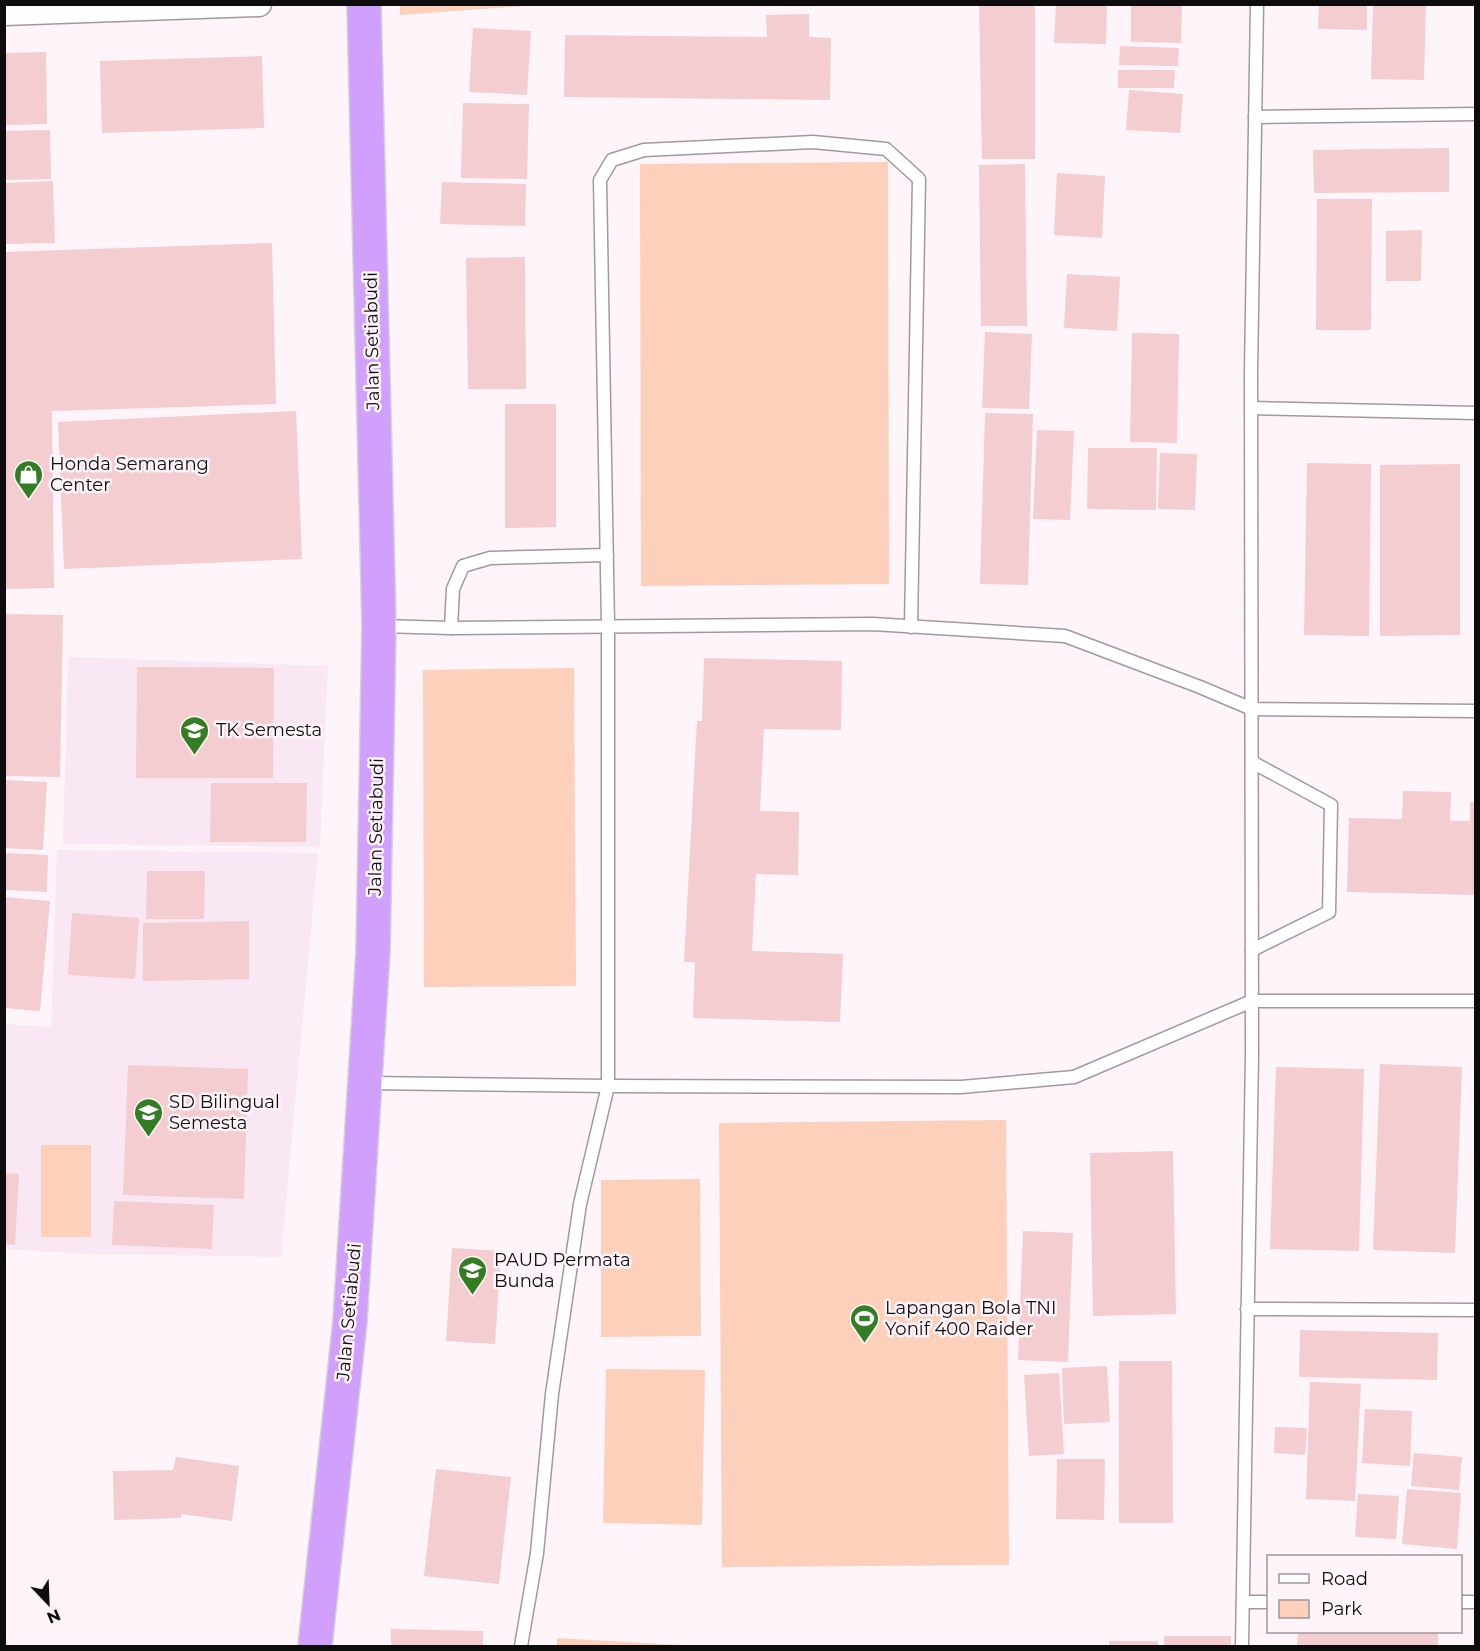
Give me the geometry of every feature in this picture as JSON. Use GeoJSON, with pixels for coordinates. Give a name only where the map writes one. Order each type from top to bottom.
{"type":"FeatureCollection","features":[{"type":"Feature","properties":{"kind":"highway","name":"Jalan Setiabudi"},"geometry":{"type":"LineString","coordinates":[[315,1647],[350,1321],[373,952],[379,626],[364,4]]}},
{"type":"Feature","properties":{"kind":"street"},"geometry":{"type":"LineString","coordinates":[[4,13],[259,4]]}},
{"type":"Feature","properties":{"kind":"lane"},"geometry":{"type":"LineString","coordinates":[[1242,1647],[1252,1000],[1252,408],[1257,4]]}},
{"type":"Feature","properties":{"kind":"lane"},"geometry":{"type":"LineString","coordinates":[[1255,117],[1476,114]]}},
{"type":"Feature","properties":{"kind":"lane"},"geometry":{"type":"LineString","coordinates":[[521,1647],[537,1553],[552,1394],[580,1204],[608,1086],[608,626],[600,180],[612,160],[644,150],[813,142],[886,149],[919,179],[911,627]]}},
{"type":"Feature","properties":{"kind":"lane"},"geometry":{"type":"LineString","coordinates":[[1252,408],[1476,413]]}},
{"type":"Feature","properties":{"kind":"lane"},"geometry":{"type":"LineString","coordinates":[[451,628],[453,589],[463,566],[490,558],[607,555]]}},
{"type":"Feature","properties":{"kind":"lane"},"geometry":{"type":"LineString","coordinates":[[379,626],[451,628],[873,624],[1065,636],[1252,709],[1476,711]]}},
{"type":"Feature","properties":{"kind":"lane"},"geometry":{"type":"LineString","coordinates":[[1252,762],[1331,805],[1329,912],[1252,950]]}},
{"type":"Feature","properties":{"kind":"lane"},"geometry":{"type":"LineString","coordinates":[[364,1083],[961,1087],[1074,1077],[1252,1000],[1476,1001]]}},
{"type":"Feature","properties":{"kind":"lane"},"geometry":{"type":"LineString","coordinates":[[1247,1309],[1476,1310]]}},
{"type":"Feature","properties":{"kind":"lane"},"geometry":{"type":"LineString","coordinates":[[1243,1602],[1267,1602]]}},
{"type":"Feature","properties":{"kind":"shaded area","name":"TK Semesta"},"geometry":{"type":"Polygon","coordinates":[[[68,657],[328,666],[320,847],[63,844],[68,657]]]}},
{"type":"Feature","properties":{"kind":"shaded area","name":"SD Bilingual Semesta"},"geometry":{"type":"Polygon","coordinates":[[[57,850],[318,853],[281,1257],[83,1254],[5,1249],[4,1024],[51,1027],[57,850]]]}},
{"type":"Feature","properties":{"kind":"green space"},"geometry":{"type":"Polygon","coordinates":[[[400,4],[539,4],[539,5],[400,15],[400,4]]]}},
{"type":"Feature","properties":{"kind":"green space"},"geometry":{"type":"Polygon","coordinates":[[[888,162],[889,584],[641,586],[640,164],[888,162]]]}},
{"type":"Feature","properties":{"kind":"green space"},"geometry":{"type":"Polygon","coordinates":[[[574,668],[576,986],[424,987],[423,670],[574,668]]]}},
{"type":"Feature","properties":{"kind":"green space","name":"Lapangan Bola TNI Yonif 400 Raider"},"geometry":{"type":"Polygon","coordinates":[[[1006,1120],[1009,1565],[722,1567],[719,1123],[1006,1120]]]}},
{"type":"Feature","properties":{"kind":"green space"},"geometry":{"type":"Polygon","coordinates":[[[41,1145],[91,1145],[91,1237],[41,1237],[41,1145]]]}},
{"type":"Feature","properties":{"kind":"green space"},"geometry":{"type":"Polygon","coordinates":[[[700,1179],[701,1336],[601,1337],[601,1180],[700,1179]]]}},
{"type":"Feature","properties":{"kind":"green space"},"geometry":{"type":"Polygon","coordinates":[[[606,1369],[705,1370],[702,1525],[603,1523],[606,1369]]]}},
{"type":"Feature","properties":{"kind":"green space"},"geometry":{"type":"Polygon","coordinates":[[[557,1638],[698,1646],[557,1646],[557,1638]]]}},
{"type":"Feature","properties":{"kind":"building"},"geometry":{"type":"Polygon","coordinates":[[[979,4],[1035,4],[1035,159],[982,159],[979,4]]]}},
{"type":"Feature","properties":{"kind":"building"},"geometry":{"type":"Polygon","coordinates":[[[1056,4],[1107,4],[1106,44],[1054,43],[1056,4]]]}},
{"type":"Feature","properties":{"kind":"building"},"geometry":{"type":"Polygon","coordinates":[[[1131,4],[1182,4],[1181,43],[1131,42],[1131,4]]]}},
{"type":"Feature","properties":{"kind":"building"},"geometry":{"type":"Polygon","coordinates":[[[1319,4],[1367,4],[1367,30],[1318,29],[1319,4]]]}},
{"type":"Feature","properties":{"kind":"building"},"geometry":{"type":"Polygon","coordinates":[[[1373,4],[1426,4],[1424,80],[1371,79],[1373,4]]]}},
{"type":"Feature","properties":{"kind":"building"},"geometry":{"type":"Polygon","coordinates":[[[809,14],[809,37],[831,38],[830,100],[564,97],[565,35],[767,37],[766,15],[809,14]]]}},
{"type":"Feature","properties":{"kind":"building"},"geometry":{"type":"Polygon","coordinates":[[[473,28],[531,31],[527,95],[469,92],[473,28]]]}},
{"type":"Feature","properties":{"kind":"building"},"geometry":{"type":"Polygon","coordinates":[[[1120,46],[1179,48],[1178,66],[1119,65],[1120,46]]]}},
{"type":"Feature","properties":{"kind":"building"},"geometry":{"type":"Polygon","coordinates":[[[46,52],[47,124],[4,125],[4,53],[46,52]]]}},
{"type":"Feature","properties":{"kind":"building"},"geometry":{"type":"Polygon","coordinates":[[[262,56],[264,128],[102,133],[100,61],[262,56]]]}},
{"type":"Feature","properties":{"kind":"building"},"geometry":{"type":"Polygon","coordinates":[[[1118,70],[1175,70],[1174,88],[1118,88],[1118,70]]]}},
{"type":"Feature","properties":{"kind":"building"},"geometry":{"type":"Polygon","coordinates":[[[1129,90],[1183,94],[1180,133],[1126,130],[1129,90]]]}},
{"type":"Feature","properties":{"kind":"building"},"geometry":{"type":"Polygon","coordinates":[[[463,103],[529,104],[527,179],[461,178],[463,103]]]}},
{"type":"Feature","properties":{"kind":"building"},"geometry":{"type":"Polygon","coordinates":[[[50,130],[51,179],[4,180],[4,131],[50,130]]]}},
{"type":"Feature","properties":{"kind":"building"},"geometry":{"type":"Polygon","coordinates":[[[1449,148],[1449,192],[1314,193],[1313,150],[1449,148]]]}},
{"type":"Feature","properties":{"kind":"building"},"geometry":{"type":"Polygon","coordinates":[[[1025,164],[1027,326],[981,326],[979,165],[1025,164]]]}},
{"type":"Feature","properties":{"kind":"building"},"geometry":{"type":"Polygon","coordinates":[[[1057,173],[1105,176],[1102,238],[1054,235],[1057,173]]]}},
{"type":"Feature","properties":{"kind":"building"},"geometry":{"type":"Polygon","coordinates":[[[53,181],[55,243],[4,244],[4,183],[53,181]]]}},
{"type":"Feature","properties":{"kind":"building"},"geometry":{"type":"Polygon","coordinates":[[[442,182],[526,184],[525,226],[440,224],[442,182]]]}},
{"type":"Feature","properties":{"kind":"building"},"geometry":{"type":"Polygon","coordinates":[[[1317,199],[1372,199],[1371,330],[1316,330],[1317,199]]]}},
{"type":"Feature","properties":{"kind":"building"},"geometry":{"type":"Polygon","coordinates":[[[1422,230],[1421,281],[1386,281],[1386,231],[1422,230]]]}},
{"type":"Feature","properties":{"kind":"building","name":"Honda Semarang Center"},"geometry":{"type":"Polygon","coordinates":[[[272,243],[276,404],[52,411],[54,588],[4,589],[4,252],[272,243]]]}},
{"type":"Feature","properties":{"kind":"building"},"geometry":{"type":"Polygon","coordinates":[[[525,257],[526,389],[468,389],[466,258],[525,257]]]}},
{"type":"Feature","properties":{"kind":"building"},"geometry":{"type":"Polygon","coordinates":[[[1067,274],[1120,277],[1117,331],[1064,328],[1067,274]]]}},
{"type":"Feature","properties":{"kind":"building"},"geometry":{"type":"Polygon","coordinates":[[[985,332],[1032,334],[1029,409],[982,408],[985,332]]]}},
{"type":"Feature","properties":{"kind":"building"},"geometry":{"type":"Polygon","coordinates":[[[1132,333],[1179,334],[1177,443],[1130,442],[1132,333]]]}},
{"type":"Feature","properties":{"kind":"building"},"geometry":{"type":"Polygon","coordinates":[[[505,404],[556,404],[556,527],[505,528],[505,404]]]}},
{"type":"Feature","properties":{"kind":"building"},"geometry":{"type":"Polygon","coordinates":[[[296,411],[302,559],[64,569],[58,422],[296,411]]]}},
{"type":"Feature","properties":{"kind":"building"},"geometry":{"type":"Polygon","coordinates":[[[985,413],[1033,414],[1028,585],[980,584],[985,413]]]}},
{"type":"Feature","properties":{"kind":"building"},"geometry":{"type":"Polygon","coordinates":[[[1037,430],[1074,431],[1070,520],[1033,519],[1037,430]]]}},
{"type":"Feature","properties":{"kind":"building"},"geometry":{"type":"Polygon","coordinates":[[[1088,448],[1157,448],[1156,510],[1087,509],[1088,448]]]}},
{"type":"Feature","properties":{"kind":"building"},"geometry":{"type":"Polygon","coordinates":[[[1160,453],[1197,454],[1195,510],[1158,509],[1160,453]]]}},
{"type":"Feature","properties":{"kind":"building"},"geometry":{"type":"Polygon","coordinates":[[[1307,463],[1371,464],[1369,636],[1304,635],[1307,463]]]}},
{"type":"Feature","properties":{"kind":"building"},"geometry":{"type":"Polygon","coordinates":[[[1460,464],[1460,635],[1380,636],[1380,465],[1460,464]]]}},
{"type":"Feature","properties":{"kind":"building"},"geometry":{"type":"Polygon","coordinates":[[[4,614],[63,615],[60,777],[4,776],[4,614]]]}},
{"type":"Feature","properties":{"kind":"building"},"geometry":{"type":"Polygon","coordinates":[[[704,658],[842,661],[841,730],[764,729],[760,811],[799,812],[798,875],[756,874],[752,951],[843,954],[840,1022],[693,1018],[695,962],[684,962],[697,721],[702,721],[704,658]]]}},
{"type":"Feature","properties":{"kind":"building"},"geometry":{"type":"Polygon","coordinates":[[[137,667],[274,668],[273,778],[136,778],[137,667]]]}},
{"type":"Feature","properties":{"kind":"building"},"geometry":{"type":"Polygon","coordinates":[[[4,780],[47,782],[43,850],[4,848],[4,780]]]}},
{"type":"Feature","properties":{"kind":"building"},"geometry":{"type":"Polygon","coordinates":[[[211,783],[307,783],[306,842],[210,842],[211,783]]]}},
{"type":"Feature","properties":{"kind":"building"},"geometry":{"type":"Polygon","coordinates":[[[1403,791],[1451,792],[1450,821],[1470,821],[1470,802],[1476,802],[1476,895],[1347,892],[1349,818],[1402,819],[1403,791]]]}},
{"type":"Feature","properties":{"kind":"building"},"geometry":{"type":"Polygon","coordinates":[[[4,853],[48,855],[47,892],[4,890],[4,853]]]}},
{"type":"Feature","properties":{"kind":"building"},"geometry":{"type":"Polygon","coordinates":[[[147,871],[205,871],[204,919],[146,919],[147,871]]]}},
{"type":"Feature","properties":{"kind":"building"},"geometry":{"type":"Polygon","coordinates":[[[4,897],[50,901],[40,1011],[4,1008],[4,897]]]}},
{"type":"Feature","properties":{"kind":"building"},"geometry":{"type":"Polygon","coordinates":[[[72,913],[139,918],[135,979],[68,975],[72,913]]]}},
{"type":"Feature","properties":{"kind":"building"},"geometry":{"type":"Polygon","coordinates":[[[249,921],[249,979],[143,981],[143,923],[249,921]]]}},
{"type":"Feature","properties":{"kind":"building"},"geometry":{"type":"Polygon","coordinates":[[[1380,1064],[1462,1067],[1455,1253],[1373,1250],[1380,1064]]]}},
{"type":"Feature","properties":{"kind":"building"},"geometry":{"type":"Polygon","coordinates":[[[128,1065],[248,1069],[244,1199],[123,1195],[128,1065]]]}},
{"type":"Feature","properties":{"kind":"building"},"geometry":{"type":"Polygon","coordinates":[[[1276,1067],[1364,1069],[1359,1251],[1270,1249],[1276,1067]]]}},
{"type":"Feature","properties":{"kind":"building"},"geometry":{"type":"Polygon","coordinates":[[[1173,1151],[1176,1314],[1093,1316],[1090,1153],[1173,1151]]]}},
{"type":"Feature","properties":{"kind":"building"},"geometry":{"type":"Polygon","coordinates":[[[4,1173],[19,1174],[15,1245],[4,1244],[4,1173]]]}},
{"type":"Feature","properties":{"kind":"building"},"geometry":{"type":"Polygon","coordinates":[[[114,1201],[214,1205],[212,1249],[112,1245],[114,1201]]]}},
{"type":"Feature","properties":{"kind":"building"},"geometry":{"type":"Polygon","coordinates":[[[1023,1231],[1073,1233],[1068,1362],[1018,1360],[1023,1231]]]}},
{"type":"Feature","properties":{"kind":"building","name":"PAUD Permata Bunda"},"geometry":{"type":"Polygon","coordinates":[[[452,1248],[501,1251],[495,1344],[446,1341],[452,1248]]]}},
{"type":"Feature","properties":{"kind":"building"},"geometry":{"type":"Polygon","coordinates":[[[1300,1330],[1438,1333],[1437,1380],[1299,1377],[1300,1330]]]}},
{"type":"Feature","properties":{"kind":"building"},"geometry":{"type":"Polygon","coordinates":[[[1119,1361],[1172,1361],[1173,1523],[1119,1523],[1119,1361]]]}},
{"type":"Feature","properties":{"kind":"building"},"geometry":{"type":"Polygon","coordinates":[[[1107,1366],[1110,1422],[1064,1424],[1062,1368],[1107,1366]]]}},
{"type":"Feature","properties":{"kind":"building"},"geometry":{"type":"Polygon","coordinates":[[[1059,1373],[1064,1454],[1029,1456],[1024,1375],[1059,1373]]]}},
{"type":"Feature","properties":{"kind":"building"},"geometry":{"type":"Polygon","coordinates":[[[1310,1382],[1361,1384],[1355,1501],[1306,1499],[1310,1382]]]}},
{"type":"Feature","properties":{"kind":"building"},"geometry":{"type":"Polygon","coordinates":[[[1365,1409],[1412,1411],[1410,1466],[1362,1463],[1365,1409]]]}},
{"type":"Feature","properties":{"kind":"building"},"geometry":{"type":"Polygon","coordinates":[[[1275,1427],[1307,1428],[1305,1455],[1274,1453],[1275,1427]]]}},
{"type":"Feature","properties":{"kind":"building"},"geometry":{"type":"Polygon","coordinates":[[[1414,1453],[1462,1457],[1459,1490],[1411,1486],[1414,1453]]]}},
{"type":"Feature","properties":{"kind":"building"},"geometry":{"type":"Polygon","coordinates":[[[176,1457],[239,1466],[232,1521],[181,1514],[181,1518],[114,1520],[113,1471],[173,1470],[176,1457]]]}},
{"type":"Feature","properties":{"kind":"building"},"geometry":{"type":"Polygon","coordinates":[[[1057,1459],[1105,1459],[1104,1520],[1056,1519],[1057,1459]]]}},
{"type":"Feature","properties":{"kind":"building"},"geometry":{"type":"Polygon","coordinates":[[[436,1469],[511,1477],[499,1584],[424,1576],[436,1469]]]}},
{"type":"Feature","properties":{"kind":"building"},"geometry":{"type":"Polygon","coordinates":[[[1407,1489],[1461,1493],[1457,1549],[1402,1544],[1407,1489]]]}},
{"type":"Feature","properties":{"kind":"building"},"geometry":{"type":"Polygon","coordinates":[[[1358,1494],[1399,1496],[1396,1539],[1355,1537],[1358,1494]]]}},
{"type":"Feature","properties":{"kind":"building"},"geometry":{"type":"Polygon","coordinates":[[[391,1629],[483,1631],[483,1646],[391,1646],[391,1629]]]}},
{"type":"Feature","properties":{"kind":"building"},"geometry":{"type":"Polygon","coordinates":[[[1298,1633],[1438,1633],[1438,1646],[1297,1646],[1298,1633]]]}},
{"type":"Feature","properties":{"kind":"building"},"geometry":{"type":"Polygon","coordinates":[[[1164,1636],[1231,1636],[1231,1646],[1164,1646],[1164,1636]]]}},
{"type":"Feature","properties":{"kind":"building"},"geometry":{"type":"Polygon","coordinates":[[[1109,1641],[1158,1641],[1158,1646],[1109,1646],[1109,1641]]]}},
{"type":"Feature","properties":{"kind":"place","name":"Honda Semarang Center"},"geometry":{"type":"Point","coordinates":[29,500]}},
{"type":"Feature","properties":{"kind":"place","name":"TK Semesta"},"geometry":{"type":"Point","coordinates":[195,756]}},
{"type":"Feature","properties":{"kind":"place","name":"SD Bilingual Semesta"},"geometry":{"type":"Point","coordinates":[148,1138]}},
{"type":"Feature","properties":{"kind":"place","name":"PAUD Permata Bunda"},"geometry":{"type":"Point","coordinates":[473,1296]}},
{"type":"Feature","properties":{"kind":"place","name":"Lapangan Bola TNI Yonif 400 Raider"},"geometry":{"type":"Point","coordinates":[864,1344]}}]}
